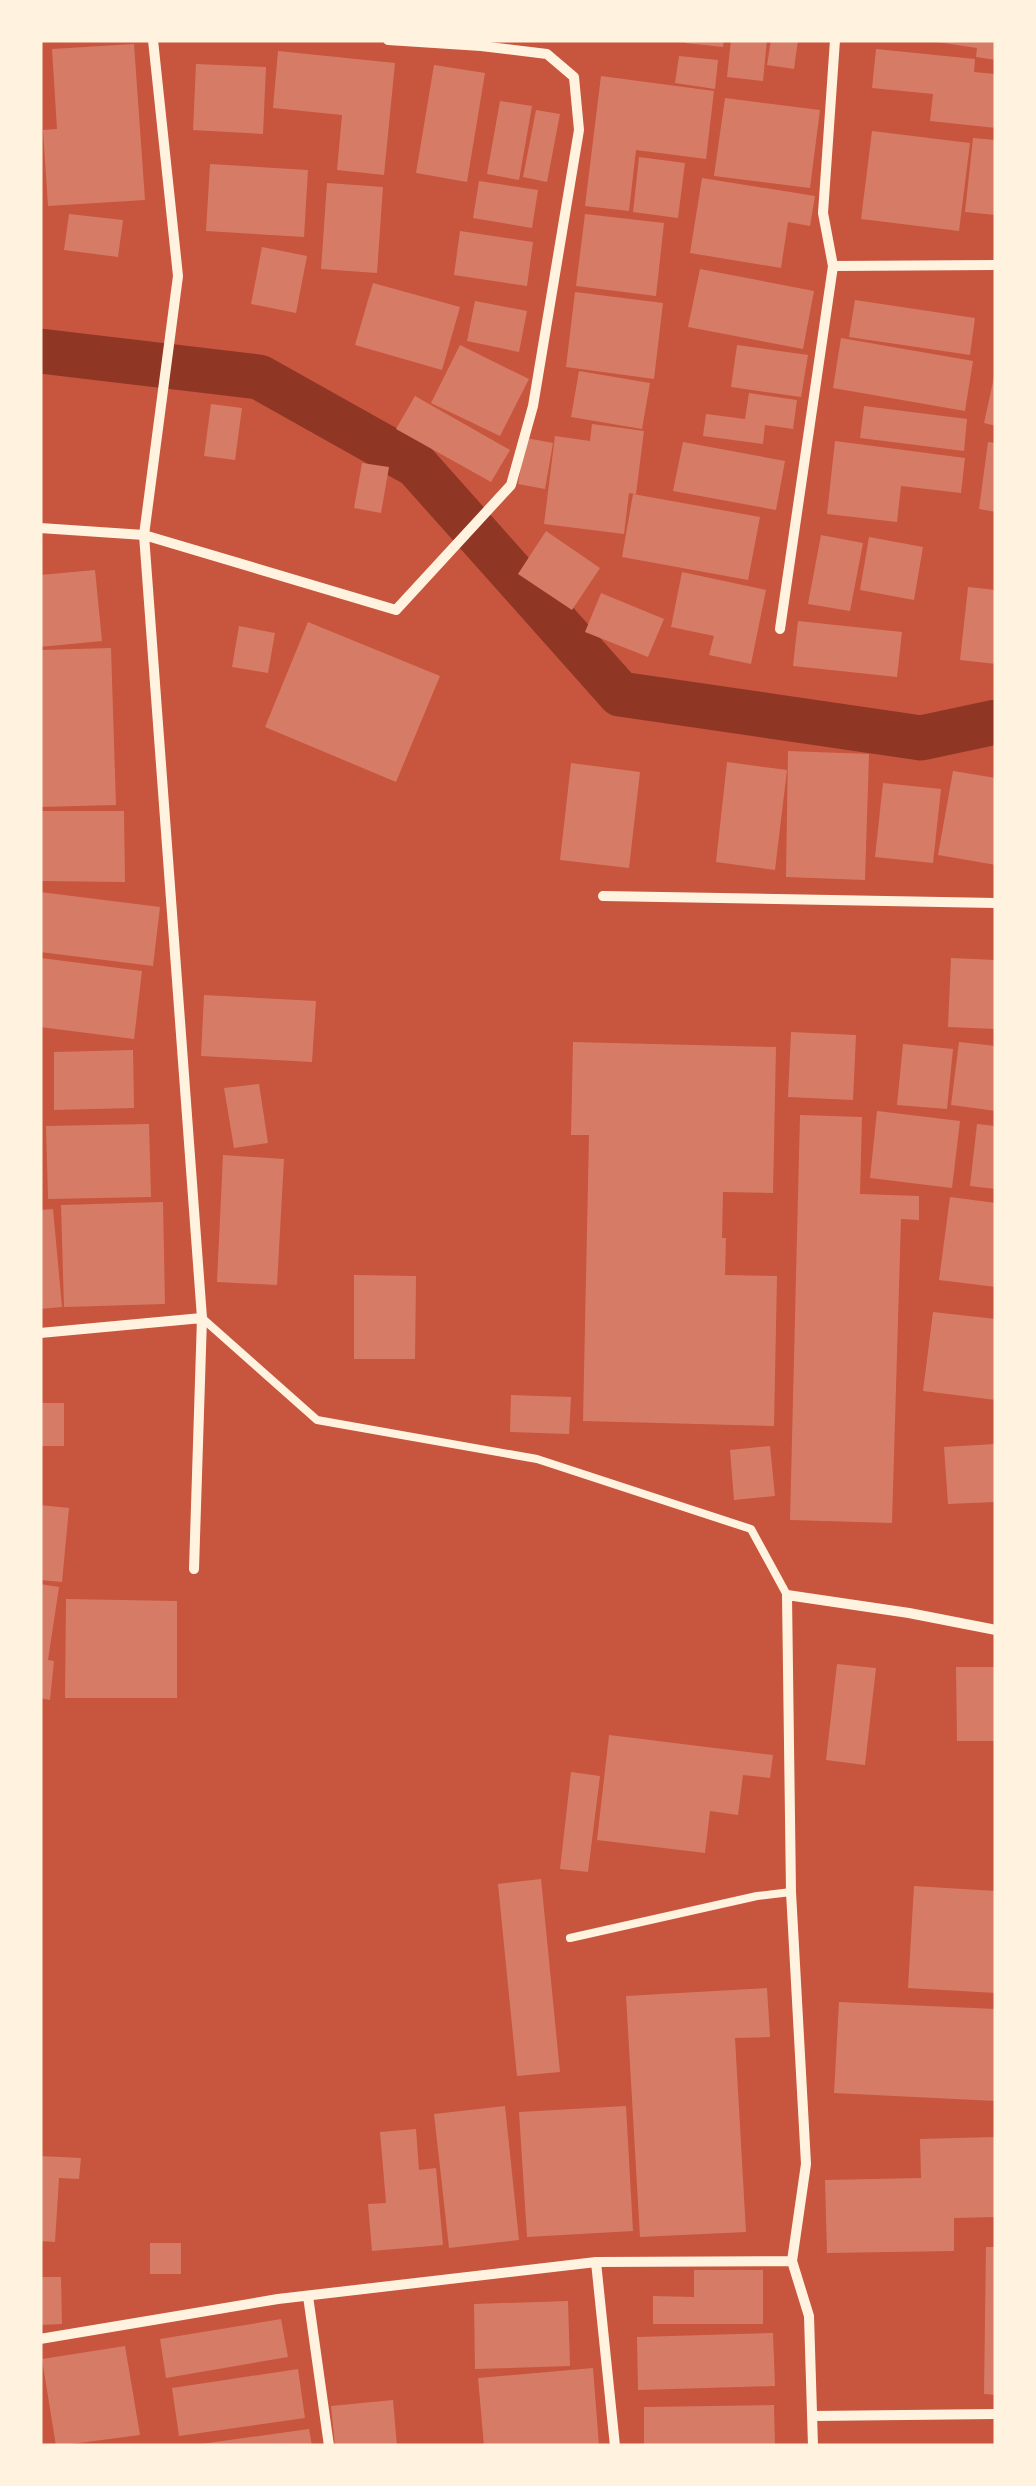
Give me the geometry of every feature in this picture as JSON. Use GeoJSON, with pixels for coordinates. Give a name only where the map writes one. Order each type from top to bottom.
{"type":"FeatureCollection","features":[{"type":"Feature","properties":{"kind":"street"},"geometry":{"type":"LineString","coordinates":[[153,40],[178,276],[144,535],[202,1318],[194,1569]]}},
{"type":"Feature","properties":{"kind":"street"},"geometry":{"type":"LineString","coordinates":[[40,528],[144,535],[396,610],[511,486],[533,406],[579,130],[574,77],[547,54],[388,40]]}},
{"type":"Feature","properties":{"kind":"street"},"geometry":{"type":"LineString","coordinates":[[780,629],[833,266],[822,213],[834,40]]}},
{"type":"Feature","properties":{"kind":"street"},"geometry":{"type":"LineString","coordinates":[[833,266],[996,265]]}},
{"type":"Feature","properties":{"kind":"street"},"geometry":{"type":"LineString","coordinates":[[603,896],[996,903]]}},
{"type":"Feature","properties":{"kind":"street"},"geometry":{"type":"LineString","coordinates":[[40,1333],[202,1318]]}},
{"type":"Feature","properties":{"kind":"street"},"geometry":{"type":"LineString","coordinates":[[813,2446],[810,2316],[792,2262],[806,2164],[791,1892],[787,1595],[996,1630]]}},
{"type":"Feature","properties":{"kind":"street"},"geometry":{"type":"LineString","coordinates":[[40,2340],[308,2296],[596,2262],[792,2262]]}},
{"type":"Feature","properties":{"kind":"street"},"geometry":{"type":"LineString","coordinates":[[596,2262],[614,2446]]}},
{"type":"Feature","properties":{"kind":"street"},"geometry":{"type":"LineString","coordinates":[[308,2296],[329,2446]]}},
{"type":"Feature","properties":{"kind":"street"},"geometry":{"type":"LineString","coordinates":[[813,2416],[996,2414]]}},
{"type":"Feature","properties":{"kind":"lane"},"geometry":{"type":"LineString","coordinates":[[202,1318],[318,1420],[536,1459],[751,1529],[787,1595]]}},
{"type":"Feature","properties":{"kind":"lane"},"geometry":{"type":"LineString","coordinates":[[570,1938],[757,1896],[791,1892]]}},
{"type":"Feature","properties":{"kind":"building"},"geometry":{"type":"Polygon","coordinates":[[[685,40],[724,40],[723,47],[685,40]]]}},
{"type":"Feature","properties":{"kind":"building"},"geometry":{"type":"Polygon","coordinates":[[[731,40],[767,40],[763,81],[727,77],[731,40]]]}},
{"type":"Feature","properties":{"kind":"building"},"geometry":{"type":"Polygon","coordinates":[[[771,40],[798,40],[794,69],[767,65],[771,40]]]}},
{"type":"Feature","properties":{"kind":"building"},"geometry":{"type":"Polygon","coordinates":[[[937,40],[996,40],[996,60],[976,57],[977,48],[937,40]]]}},
{"type":"Feature","properties":{"kind":"building"},"geometry":{"type":"Polygon","coordinates":[[[134,44],[145,200],[48,206],[43,130],[57,129],[52,49],[134,44]]]}},
{"type":"Feature","properties":{"kind":"building"},"geometry":{"type":"Polygon","coordinates":[[[876,49],[975,59],[974,72],[996,74],[996,128],[930,121],[933,94],[872,88],[876,49]]]}},
{"type":"Feature","properties":{"kind":"building"},"geometry":{"type":"Polygon","coordinates":[[[278,51],[395,63],[384,175],[337,170],[342,115],[273,108],[278,51]]]}},
{"type":"Feature","properties":{"kind":"building"},"geometry":{"type":"Polygon","coordinates":[[[679,56],[718,60],[715,89],[675,83],[679,56]]]}},
{"type":"Feature","properties":{"kind":"building"},"geometry":{"type":"Polygon","coordinates":[[[196,64],[266,67],[263,134],[193,130],[196,64]]]}},
{"type":"Feature","properties":{"kind":"building"},"geometry":{"type":"Polygon","coordinates":[[[434,65],[485,73],[467,182],[416,173],[434,65]]]}},
{"type":"Feature","properties":{"kind":"building"},"geometry":{"type":"Polygon","coordinates":[[[601,76],[714,91],[706,159],[636,150],[629,211],[585,206],[601,76]]]}},
{"type":"Feature","properties":{"kind":"building"},"geometry":{"type":"Polygon","coordinates":[[[725,98],[820,110],[810,188],[714,176],[725,98]]]}},
{"type":"Feature","properties":{"kind":"building"},"geometry":{"type":"Polygon","coordinates":[[[500,101],[532,106],[519,180],[487,174],[500,101]]]}},
{"type":"Feature","properties":{"kind":"building"},"geometry":{"type":"Polygon","coordinates":[[[536,110],[560,114],[547,182],[523,177],[536,110]]]}},
{"type":"Feature","properties":{"kind":"building"},"geometry":{"type":"Polygon","coordinates":[[[872,131],[970,143],[959,231],[861,219],[872,131]]]}},
{"type":"Feature","properties":{"kind":"building"},"geometry":{"type":"Polygon","coordinates":[[[973,138],[996,140],[996,215],[965,212],[973,138]]]}},
{"type":"Feature","properties":{"kind":"building"},"geometry":{"type":"Polygon","coordinates":[[[639,157],[685,163],[678,218],[633,212],[639,157]]]}},
{"type":"Feature","properties":{"kind":"building"},"geometry":{"type":"Polygon","coordinates":[[[210,164],[308,170],[304,237],[206,231],[210,164]]]}},
{"type":"Feature","properties":{"kind":"building"},"geometry":{"type":"Polygon","coordinates":[[[702,178],[815,196],[810,226],[788,222],[781,268],[690,253],[702,178]]]}},
{"type":"Feature","properties":{"kind":"building"},"geometry":{"type":"Polygon","coordinates":[[[479,181],[538,190],[532,228],[473,218],[479,181]]]}},
{"type":"Feature","properties":{"kind":"building"},"geometry":{"type":"Polygon","coordinates":[[[327,183],[383,187],[377,273],[321,269],[327,183]]]}},
{"type":"Feature","properties":{"kind":"building"},"geometry":{"type":"Polygon","coordinates":[[[69,214],[123,220],[118,257],[64,250],[69,214]]]}},
{"type":"Feature","properties":{"kind":"building"},"geometry":{"type":"Polygon","coordinates":[[[585,214],[664,223],[656,296],[576,286],[585,214]]]}},
{"type":"Feature","properties":{"kind":"building"},"geometry":{"type":"Polygon","coordinates":[[[460,231],[533,242],[527,286],[454,275],[460,231]]]}},
{"type":"Feature","properties":{"kind":"building"},"geometry":{"type":"Polygon","coordinates":[[[262,247],[307,256],[296,313],[251,304],[262,247]]]}},
{"type":"Feature","properties":{"kind":"building"},"geometry":{"type":"Polygon","coordinates":[[[700,269],[814,291],[803,349],[688,327],[700,269]]]}},
{"type":"Feature","properties":{"kind":"building"},"geometry":{"type":"Polygon","coordinates":[[[373,283],[460,307],[442,370],[355,345],[373,283]]]}},
{"type":"Feature","properties":{"kind":"building"},"geometry":{"type":"Polygon","coordinates":[[[575,292],[663,303],[654,379],[566,367],[575,292]]]}},
{"type":"Feature","properties":{"kind":"building"},"geometry":{"type":"Polygon","coordinates":[[[855,300],[975,318],[970,355],[849,337],[855,300]]]}},
{"type":"Feature","properties":{"kind":"building"},"geometry":{"type":"Polygon","coordinates":[[[475,301],[527,311],[519,352],[467,341],[475,301]]]}},
{"type":"Feature","properties":{"kind":"building"},"geometry":{"type":"Polygon","coordinates":[[[841,338],[973,361],[965,411],[833,388],[841,338]]]}},
{"type":"Feature","properties":{"kind":"building"},"geometry":{"type":"Polygon","coordinates":[[[460,345],[529,379],[500,436],[431,403],[460,345]]]}},
{"type":"Feature","properties":{"kind":"building"},"geometry":{"type":"Polygon","coordinates":[[[737,345],[808,355],[801,397],[731,387],[737,345]]]}},
{"type":"Feature","properties":{"kind":"building"},"geometry":{"type":"Polygon","coordinates":[[[579,371],[650,383],[642,429],[571,417],[579,371]]]}},
{"type":"Feature","properties":{"kind":"building"},"geometry":{"type":"Polygon","coordinates":[[[996,377],[996,426],[984,423],[996,377]]]}},
{"type":"Feature","properties":{"kind":"building"},"geometry":{"type":"Polygon","coordinates":[[[749,393],[797,400],[793,429],[765,425],[763,444],[703,436],[706,414],[745,419],[749,393]]]}},
{"type":"Feature","properties":{"kind":"building"},"geometry":{"type":"Polygon","coordinates":[[[415,396],[510,450],[491,482],[396,429],[415,396]]]}},
{"type":"Feature","properties":{"kind":"building"},"geometry":{"type":"Polygon","coordinates":[[[211,404],[242,408],[235,460],[204,456],[211,404]]]}},
{"type":"Feature","properties":{"kind":"building"},"geometry":{"type":"Polygon","coordinates":[[[864,406],[967,419],[964,451],[860,438],[864,406]]]}},
{"type":"Feature","properties":{"kind":"building"},"geometry":{"type":"Polygon","coordinates":[[[592,424],[644,431],[636,494],[629,493],[624,534],[544,524],[555,436],[590,441],[592,424]]]}},
{"type":"Feature","properties":{"kind":"building"},"geometry":{"type":"Polygon","coordinates":[[[526,438],[553,443],[545,489],[518,484],[526,438]]]}},
{"type":"Feature","properties":{"kind":"building"},"geometry":{"type":"Polygon","coordinates":[[[835,441],[965,458],[961,493],[901,486],[897,522],[827,514],[835,441]]]}},
{"type":"Feature","properties":{"kind":"building"},"geometry":{"type":"Polygon","coordinates":[[[683,442],[785,461],[776,510],[673,491],[683,442]]]}},
{"type":"Feature","properties":{"kind":"building"},"geometry":{"type":"Polygon","coordinates":[[[988,442],[996,443],[996,512],[979,509],[988,442]]]}},
{"type":"Feature","properties":{"kind":"building"},"geometry":{"type":"Polygon","coordinates":[[[362,463],[389,467],[381,513],[354,508],[362,463]]]}},
{"type":"Feature","properties":{"kind":"building"},"geometry":{"type":"Polygon","coordinates":[[[633,494],[760,517],[748,580],[622,557],[633,494]]]}},
{"type":"Feature","properties":{"kind":"building"},"geometry":{"type":"Polygon","coordinates":[[[546,531],[600,568],[572,610],[518,574],[546,531]]]}},
{"type":"Feature","properties":{"kind":"building"},"geometry":{"type":"Polygon","coordinates":[[[821,535],[863,543],[850,611],[808,604],[821,535]]]}},
{"type":"Feature","properties":{"kind":"building"},"geometry":{"type":"Polygon","coordinates":[[[869,537],[923,547],[914,600],[860,590],[869,537]]]}},
{"type":"Feature","properties":{"kind":"building"},"geometry":{"type":"Polygon","coordinates":[[[95,570],[102,641],[40,647],[40,575],[95,570]]]}},
{"type":"Feature","properties":{"kind":"building"},"geometry":{"type":"Polygon","coordinates":[[[682,572],[766,590],[751,664],[709,655],[714,636],[671,627],[682,572]]]}},
{"type":"Feature","properties":{"kind":"building"},"geometry":{"type":"Polygon","coordinates":[[[968,587],[996,590],[996,664],[960,660],[968,587]]]}},
{"type":"Feature","properties":{"kind":"building"},"geometry":{"type":"Polygon","coordinates":[[[601,593],[664,619],[648,657],[585,632],[601,593]]]}},
{"type":"Feature","properties":{"kind":"building"},"geometry":{"type":"Polygon","coordinates":[[[798,621],[902,632],[897,677],[793,666],[798,621]]]}},
{"type":"Feature","properties":{"kind":"building"},"geometry":{"type":"Polygon","coordinates":[[[308,622],[440,676],[396,782],[265,727],[308,622]]]}},
{"type":"Feature","properties":{"kind":"building"},"geometry":{"type":"Polygon","coordinates":[[[239,626],[275,633],[268,673],[232,667],[239,626]]]}},
{"type":"Feature","properties":{"kind":"building"},"geometry":{"type":"Polygon","coordinates":[[[111,648],[116,805],[40,807],[40,650],[111,648]]]}},
{"type":"Feature","properties":{"kind":"building"},"geometry":{"type":"Polygon","coordinates":[[[788,751],[869,754],[865,880],[786,877],[788,751]]]}},
{"type":"Feature","properties":{"kind":"building"},"geometry":{"type":"Polygon","coordinates":[[[727,762],[787,770],[775,870],[716,862],[727,762]]]}},
{"type":"Feature","properties":{"kind":"building"},"geometry":{"type":"Polygon","coordinates":[[[571,763],[640,772],[629,868],[560,860],[571,763]]]}},
{"type":"Feature","properties":{"kind":"building"},"geometry":{"type":"Polygon","coordinates":[[[953,771],[996,778],[996,865],[938,855],[953,771]]]}},
{"type":"Feature","properties":{"kind":"building"},"geometry":{"type":"Polygon","coordinates":[[[883,783],[941,789],[933,863],[875,857],[883,783]]]}},
{"type":"Feature","properties":{"kind":"building"},"geometry":{"type":"Polygon","coordinates":[[[40,811],[124,811],[125,882],[40,881],[40,811]]]}},
{"type":"Feature","properties":{"kind":"building"},"geometry":{"type":"Polygon","coordinates":[[[40,892],[160,907],[153,966],[40,952],[40,892]]]}},
{"type":"Feature","properties":{"kind":"building"},"geometry":{"type":"Polygon","coordinates":[[[41,958],[142,971],[134,1039],[40,1027],[41,958]]]}},
{"type":"Feature","properties":{"kind":"building"},"geometry":{"type":"Polygon","coordinates":[[[951,958],[996,960],[996,1029],[948,1027],[951,958]]]}},
{"type":"Feature","properties":{"kind":"building"},"geometry":{"type":"Polygon","coordinates":[[[204,995],[316,1001],[312,1062],[201,1056],[204,995]]]}},
{"type":"Feature","properties":{"kind":"building"},"geometry":{"type":"Polygon","coordinates":[[[791,1032],[856,1035],[853,1100],[788,1097],[791,1032]]]}},
{"type":"Feature","properties":{"kind":"building"},"geometry":{"type":"Polygon","coordinates":[[[573,1042],[776,1047],[773,1193],[723,1192],[722,1238],[726,1238],[725,1275],[777,1276],[774,1426],[583,1421],[589,1135],[571,1135],[573,1042]]]}},
{"type":"Feature","properties":{"kind":"building"},"geometry":{"type":"Polygon","coordinates":[[[959,1042],[996,1046],[996,1111],[951,1105],[959,1042]]]}},
{"type":"Feature","properties":{"kind":"building"},"geometry":{"type":"Polygon","coordinates":[[[903,1044],[953,1049],[947,1109],[897,1105],[903,1044]]]}},
{"type":"Feature","properties":{"kind":"building"},"geometry":{"type":"Polygon","coordinates":[[[133,1050],[134,1108],[54,1110],[54,1052],[133,1050]]]}},
{"type":"Feature","properties":{"kind":"building"},"geometry":{"type":"Polygon","coordinates":[[[259,1084],[268,1143],[234,1148],[224,1088],[259,1084]]]}},
{"type":"Feature","properties":{"kind":"building"},"geometry":{"type":"Polygon","coordinates":[[[877,1111],[960,1121],[952,1188],[870,1178],[877,1111]]]}},
{"type":"Feature","properties":{"kind":"building"},"geometry":{"type":"Polygon","coordinates":[[[800,1115],[862,1117],[860,1194],[919,1196],[919,1220],[901,1219],[892,1523],[790,1520],[800,1115]]]}},
{"type":"Feature","properties":{"kind":"building"},"geometry":{"type":"Polygon","coordinates":[[[149,1124],[151,1197],[48,1199],[46,1126],[149,1124]]]}},
{"type":"Feature","properties":{"kind":"building"},"geometry":{"type":"Polygon","coordinates":[[[977,1124],[996,1126],[996,1189],[970,1186],[977,1124]]]}},
{"type":"Feature","properties":{"kind":"building"},"geometry":{"type":"Polygon","coordinates":[[[223,1155],[284,1159],[277,1285],[217,1282],[223,1155]]]}},
{"type":"Feature","properties":{"kind":"building"},"geometry":{"type":"Polygon","coordinates":[[[950,1197],[996,1203],[996,1287],[939,1280],[950,1197]]]}},
{"type":"Feature","properties":{"kind":"building"},"geometry":{"type":"Polygon","coordinates":[[[163,1202],[165,1304],[64,1307],[61,1205],[163,1202]]]}},
{"type":"Feature","properties":{"kind":"building"},"geometry":{"type":"Polygon","coordinates":[[[53,1209],[62,1307],[40,1309],[40,1210],[53,1209]]]}},
{"type":"Feature","properties":{"kind":"building"},"geometry":{"type":"Polygon","coordinates":[[[354,1275],[416,1276],[415,1359],[354,1359],[354,1275]]]}},
{"type":"Feature","properties":{"kind":"building"},"geometry":{"type":"Polygon","coordinates":[[[933,1312],[996,1319],[996,1400],[923,1391],[933,1312]]]}},
{"type":"Feature","properties":{"kind":"building"},"geometry":{"type":"Polygon","coordinates":[[[511,1395],[571,1397],[569,1434],[510,1432],[511,1395]]]}},
{"type":"Feature","properties":{"kind":"building"},"geometry":{"type":"Polygon","coordinates":[[[40,1403],[64,1403],[64,1446],[40,1446],[40,1403]]]}},
{"type":"Feature","properties":{"kind":"building"},"geometry":{"type":"Polygon","coordinates":[[[995,1444],[996,1502],[948,1504],[944,1447],[995,1444]]]}},
{"type":"Feature","properties":{"kind":"building"},"geometry":{"type":"Polygon","coordinates":[[[770,1446],[775,1496],[734,1500],[730,1450],[770,1446]]]}},
{"type":"Feature","properties":{"kind":"building"},"geometry":{"type":"Polygon","coordinates":[[[40,1505],[69,1508],[62,1582],[40,1580],[40,1505]]]}},
{"type":"Feature","properties":{"kind":"building"},"geometry":{"type":"Polygon","coordinates":[[[40,1584],[59,1587],[48,1660],[54,1661],[50,1700],[40,1698],[40,1584]]]}},
{"type":"Feature","properties":{"kind":"building"},"geometry":{"type":"Polygon","coordinates":[[[66,1599],[177,1601],[177,1698],[65,1698],[66,1599]]]}},
{"type":"Feature","properties":{"kind":"building"},"geometry":{"type":"Polygon","coordinates":[[[837,1664],[876,1668],[865,1765],[826,1760],[837,1664]]]}},
{"type":"Feature","properties":{"kind":"building"},"geometry":{"type":"Polygon","coordinates":[[[956,1667],[996,1667],[996,1741],[957,1741],[956,1667]]]}},
{"type":"Feature","properties":{"kind":"building"},"geometry":{"type":"Polygon","coordinates":[[[609,1735],[773,1755],[770,1778],[743,1775],[738,1815],[710,1811],[705,1853],[597,1840],[609,1735]]]}},
{"type":"Feature","properties":{"kind":"building"},"geometry":{"type":"Polygon","coordinates":[[[571,1772],[600,1776],[588,1872],[560,1869],[571,1772]]]}},
{"type":"Feature","properties":{"kind":"building"},"geometry":{"type":"Polygon","coordinates":[[[541,1879],[560,2072],[517,2076],[498,1884],[541,1879]]]}},
{"type":"Feature","properties":{"kind":"building"},"geometry":{"type":"Polygon","coordinates":[[[914,1886],[996,1891],[996,1993],[908,1988],[914,1886]]]}},
{"type":"Feature","properties":{"kind":"building"},"geometry":{"type":"Polygon","coordinates":[[[767,1988],[770,2037],[735,2038],[746,2232],[640,2237],[626,1996],[767,1988]]]}},
{"type":"Feature","properties":{"kind":"building"},"geometry":{"type":"Polygon","coordinates":[[[839,2002],[996,2009],[996,2101],[834,2093],[839,2002]]]}},
{"type":"Feature","properties":{"kind":"building"},"geometry":{"type":"Polygon","coordinates":[[[505,2106],[519,2240],[449,2248],[434,2114],[505,2106]]]}},
{"type":"Feature","properties":{"kind":"building"},"geometry":{"type":"Polygon","coordinates":[[[626,2106],[633,2231],[527,2237],[519,2112],[626,2106]]]}},
{"type":"Feature","properties":{"kind":"building"},"geometry":{"type":"Polygon","coordinates":[[[416,2129],[419,2170],[436,2168],[443,2245],[372,2251],[368,2204],[386,2203],[380,2132],[416,2129]]]}},
{"type":"Feature","properties":{"kind":"building"},"geometry":{"type":"Polygon","coordinates":[[[996,2137],[996,2217],[954,2218],[954,2251],[827,2253],[825,2180],[921,2178],[920,2139],[996,2137]]]}},
{"type":"Feature","properties":{"kind":"building"},"geometry":{"type":"Polygon","coordinates":[[[40,2156],[81,2158],[79,2179],[59,2178],[55,2242],[40,2241],[40,2156]]]}},
{"type":"Feature","properties":{"kind":"building"},"geometry":{"type":"Polygon","coordinates":[[[150,2243],[181,2243],[181,2274],[150,2274],[150,2243]]]}},
{"type":"Feature","properties":{"kind":"building"},"geometry":{"type":"Polygon","coordinates":[[[986,2247],[996,2247],[996,2395],[984,2394],[986,2247]]]}},
{"type":"Feature","properties":{"kind":"building"},"geometry":{"type":"Polygon","coordinates":[[[694,2270],[763,2270],[763,2324],[653,2324],[653,2296],[694,2297],[694,2270]]]}},
{"type":"Feature","properties":{"kind":"building"},"geometry":{"type":"Polygon","coordinates":[[[40,2277],[61,2277],[62,2324],[40,2325],[40,2277]]]}},
{"type":"Feature","properties":{"kind":"building"},"geometry":{"type":"Polygon","coordinates":[[[568,2301],[570,2366],[475,2369],[474,2304],[568,2301]]]}},
{"type":"Feature","properties":{"kind":"building"},"geometry":{"type":"Polygon","coordinates":[[[281,2319],[288,2357],[166,2378],[160,2339],[281,2319]]]}},
{"type":"Feature","properties":{"kind":"building"},"geometry":{"type":"Polygon","coordinates":[[[773,2333],[775,2386],[638,2390],[637,2337],[773,2333]]]}},
{"type":"Feature","properties":{"kind":"building"},"geometry":{"type":"Polygon","coordinates":[[[125,2346],[140,2435],[56,2446],[42,2359],[125,2346]]]}},
{"type":"Feature","properties":{"kind":"building"},"geometry":{"type":"Polygon","coordinates":[[[593,2368],[599,2446],[484,2446],[478,2378],[593,2368]]]}},
{"type":"Feature","properties":{"kind":"building"},"geometry":{"type":"Polygon","coordinates":[[[298,2369],[305,2418],[179,2436],[172,2388],[298,2369]]]}},
{"type":"Feature","properties":{"kind":"building"},"geometry":{"type":"Polygon","coordinates":[[[393,2400],[397,2446],[335,2446],[331,2406],[393,2400]]]}},
{"type":"Feature","properties":{"kind":"building"},"geometry":{"type":"Polygon","coordinates":[[[774,2405],[775,2446],[644,2446],[644,2407],[774,2405]]]}},
{"type":"Feature","properties":{"kind":"building"},"geometry":{"type":"Polygon","coordinates":[[[309,2429],[312,2446],[201,2446],[201,2444],[309,2429]]]}},
{"type":"Feature","properties":{"kind":"waterway"},"geometry":{"type":"LineString","coordinates":[[40,351],[259,377],[416,465],[620,694],[921,738],[996,722]]}}]}
